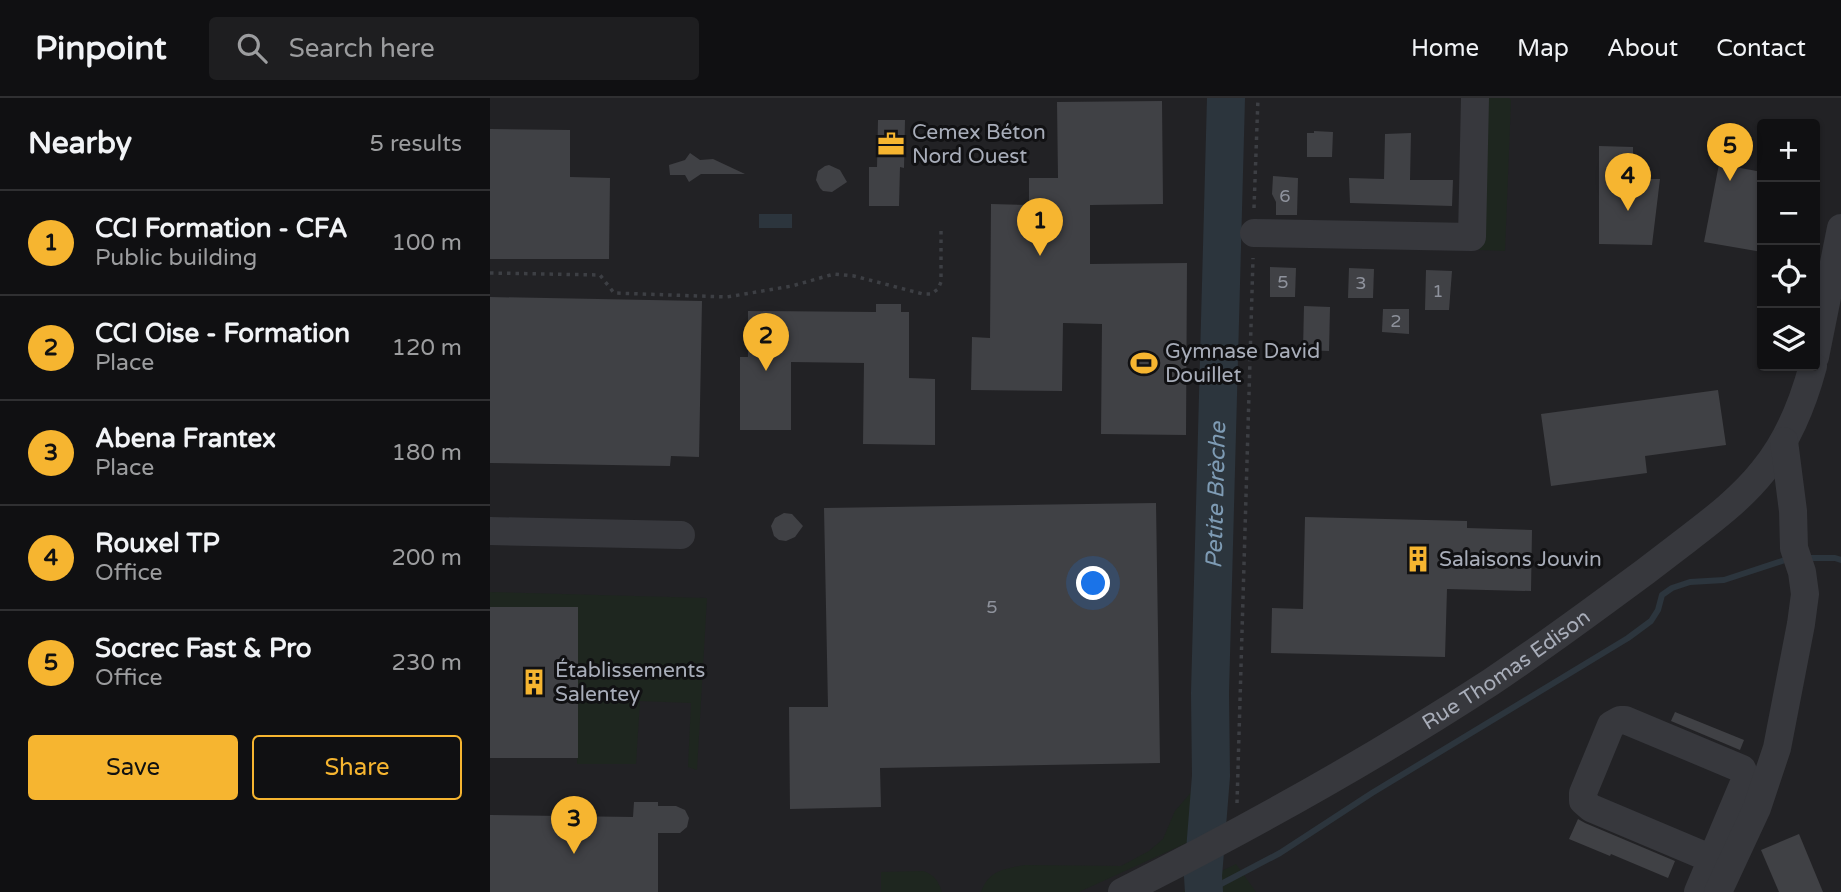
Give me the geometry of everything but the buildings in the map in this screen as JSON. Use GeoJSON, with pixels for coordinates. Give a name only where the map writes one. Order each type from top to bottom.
{"type":"FeatureCollection","features":[{"type":"Feature","properties":{"kind":"street"},"geometry":{"type":"LineString","coordinates":[[1254,233],[1472,237],[1475,98]]}},
{"type":"Feature","properties":{"kind":"street"},"geometry":{"type":"LineString","coordinates":[[1820,332],[1841,228]]}},
{"type":"Feature","properties":{"kind":"street","name":"Rue Thomas Edison"},"geometry":{"type":"LineString","coordinates":[[1122,892],[1230,836],[1385,748],[1485,686],[1630,583],[1726,510],[1765,469],[1784,441],[1811,371]]}},
{"type":"Feature","properties":{"kind":"street"},"geometry":{"type":"LineString","coordinates":[[1718,892],[1747,840],[1777,748],[1801,624],[1805,594],[1802,572],[1794,548],[1793,511],[1784,441]]}},
{"type":"Feature","properties":{"kind":"street"},"geometry":{"type":"LineString","coordinates":[[490,531],[681,535]]}},
{"type":"Feature","properties":{"kind":"street"},"geometry":{"type":"LineString","coordinates":[[1698,892],[1712,859],[1746,778],[1742,769],[1625,720],[1611,725],[1583,793],[1583,801],[1591,808],[1712,859]]}},
{"type":"Feature","properties":{"kind":"path"},"geometry":{"type":"LineString","coordinates":[[1230,836],[1258,98]]}},
{"type":"Feature","properties":{"kind":"path"},"geometry":{"type":"LineString","coordinates":[[490,273],[600,275],[614,293],[727,297],[792,286],[834,274],[855,276],[923,294],[939,289],[941,282],[941,226]]}},
{"type":"Feature","properties":{"kind":"shaded area"},"geometry":{"type":"Polygon","coordinates":[[[490,98],[1841,98],[1841,892],[490,892],[490,98]]]}},
{"type":"Feature","properties":{"kind":"shaded area"},"geometry":{"type":"Polygon","coordinates":[[[1487,98],[1511,100],[1505,251],[1479,250],[1487,98]]]}},
{"type":"Feature","properties":{"kind":"shaded area"},"geometry":{"type":"Polygon","coordinates":[[[759,214],[792,214],[792,228],[759,228],[759,214]]]}},
{"type":"Feature","properties":{"kind":"shaded area"},"geometry":{"type":"Polygon","coordinates":[[[490,592],[707,598],[697,770],[688,767],[691,703],[640,701],[636,764],[577,764],[578,607],[490,607],[490,592]]]}},
{"type":"Feature","properties":{"kind":"shaded area"},"geometry":{"type":"Polygon","coordinates":[[[1194,789],[1193,840],[1079,892],[981,892],[993,875],[1017,866],[1121,866],[1149,851],[1163,839],[1175,811],[1194,789]]]}},
{"type":"Feature","properties":{"kind":"shaded area"},"geometry":{"type":"Polygon","coordinates":[[[1236,864],[1256,892],[1183,892],[1187,888],[1236,864]]]}},
{"type":"Feature","properties":{"kind":"shaded area"},"geometry":{"type":"Polygon","coordinates":[[[923,871],[936,879],[942,892],[881,892],[881,872],[923,871]]]}},
{"type":"Feature","properties":{"kind":"waterway","name":"Petite Brèche"},"geometry":{"type":"LineString","coordinates":[[1204,892],[1211,776],[1210,693],[1226,98]]}},
{"type":"Feature","properties":{"kind":"waterway"},"geometry":{"type":"LineString","coordinates":[[1808,558],[1841,560]]}},
{"type":"Feature","properties":{"kind":"waterway"},"geometry":{"type":"LineString","coordinates":[[1206,892],[1280,853],[1372,793],[1628,638],[1651,621],[1658,610],[1662,595],[1672,588],[1690,582],[1724,580],[1785,560]]}},
{"type":"Feature","properties":{"kind":"place","name":"Cemex Béton Nord Ouest"},"geometry":{"type":"Point","coordinates":[891,144]}},
{"type":"Feature","properties":{"kind":"place","name":"Socrec Fast & Pro"},"geometry":{"type":"Point","coordinates":[1730,181]}},
{"type":"Feature","properties":{"kind":"place","name":"Rouxel TP"},"geometry":{"type":"Point","coordinates":[1628,211]}},
{"type":"Feature","properties":{"kind":"place","name":"CCI Formation - CFA"},"geometry":{"type":"Point","coordinates":[1040,256]}},
{"type":"Feature","properties":{"kind":"place","name":"Gymnase David Douillet"},"geometry":{"type":"Point","coordinates":[1144,363]}},
{"type":"Feature","properties":{"kind":"place","name":"CCI Oise - Formation"},"geometry":{"type":"Point","coordinates":[766,371]}},
{"type":"Feature","properties":{"kind":"place","name":"Salaisons Jouvin"},"geometry":{"type":"Point","coordinates":[1418,559]}},
{"type":"Feature","properties":{"kind":"place","name":"Établissements Salentey"},"geometry":{"type":"Point","coordinates":[534,682]}},
{"type":"Feature","properties":{"kind":"place","name":"Abena Frantex"},"geometry":{"type":"Point","coordinates":[574,854]}}]}
